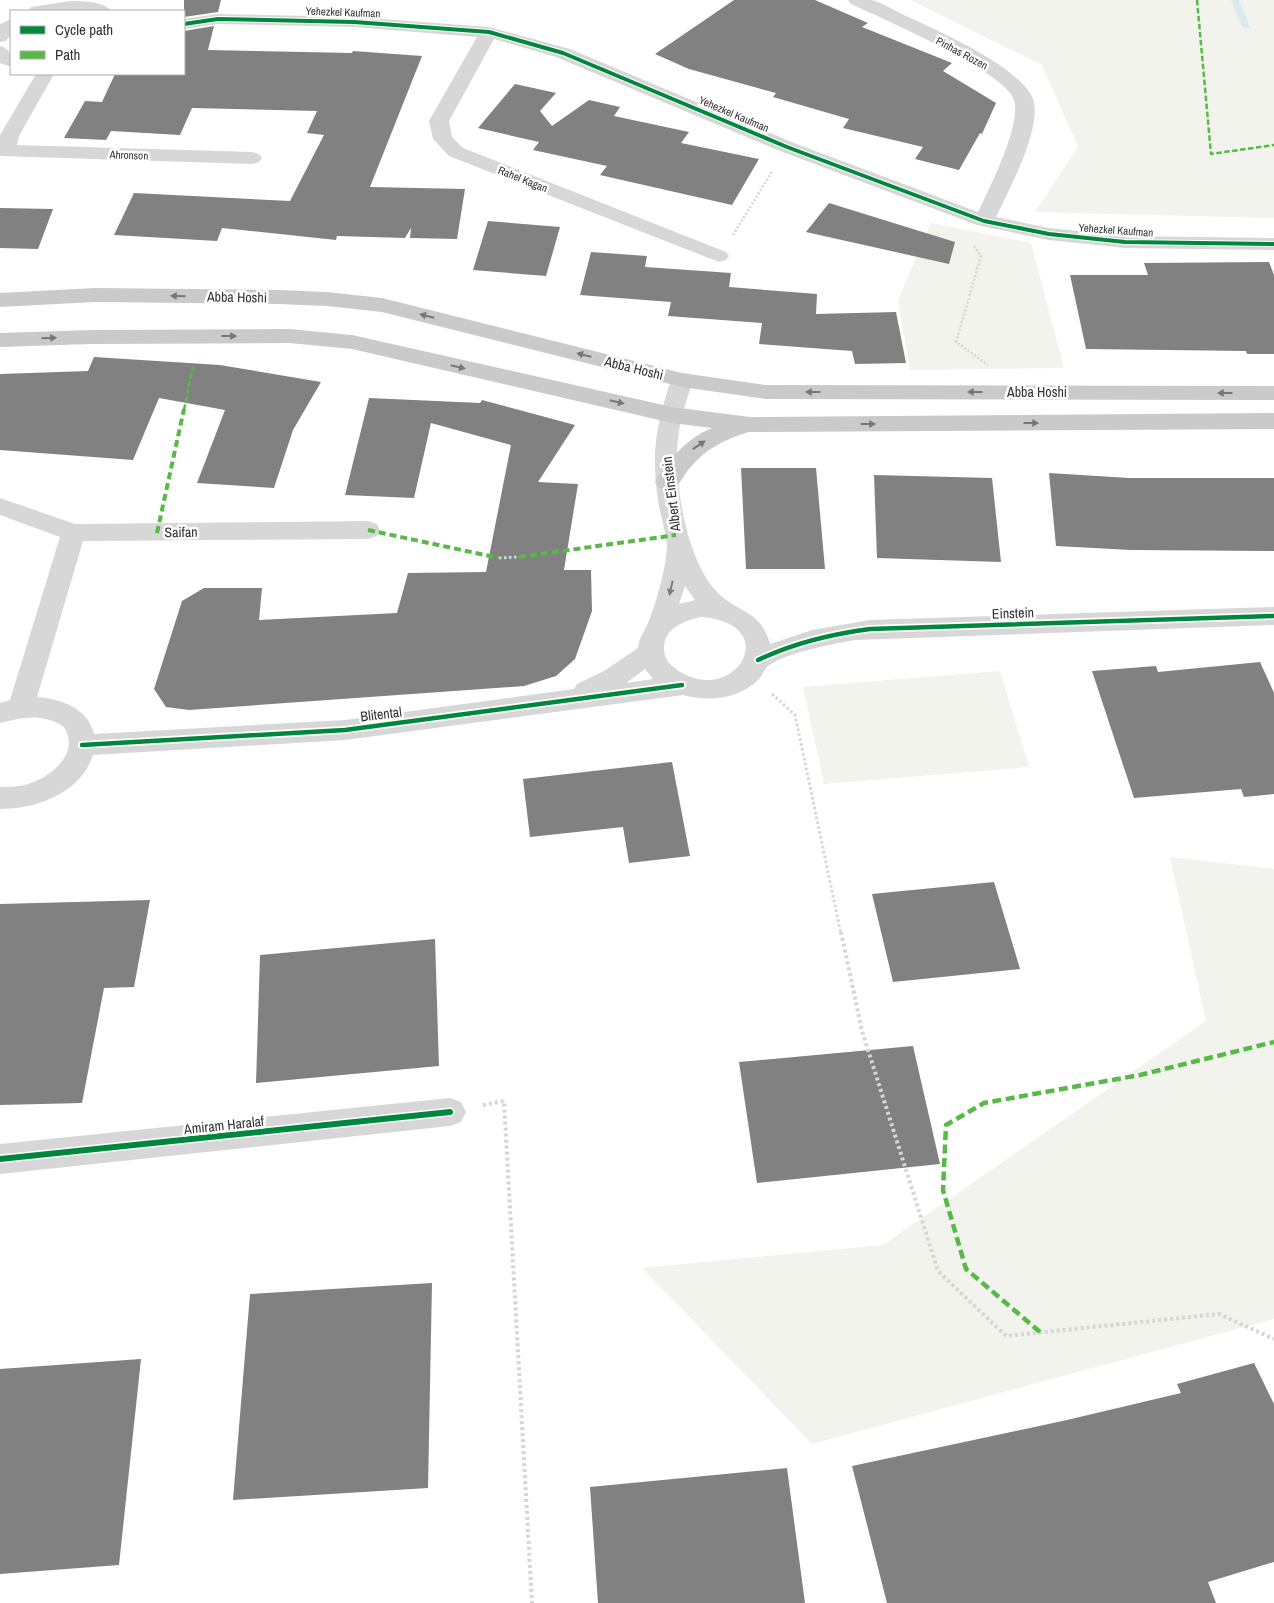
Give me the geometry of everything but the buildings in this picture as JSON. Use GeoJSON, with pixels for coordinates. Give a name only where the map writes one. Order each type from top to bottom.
{"type":"FeatureCollection","features":[{"type":"Feature","properties":{"kind":"main road"},"geometry":{"type":"LineString","coordinates":[[0,287],[24,287],[95,295]]}},
{"type":"Feature","properties":{"kind":"main road","name":"Abba Hoshi"},"geometry":{"type":"LineString","coordinates":[[0,300],[95,295],[279,297],[327,299],[382,305],[682,380],[765,392],[1274,394]]}},
{"type":"Feature","properties":{"kind":"main road"},"geometry":{"type":"LineString","coordinates":[[0,340],[92,337],[289,336],[352,342],[672,415],[750,425],[1274,421]]}},
{"type":"Feature","properties":{"kind":"main road"},"geometry":{"type":"LineString","coordinates":[[667,482],[689,452],[719,433],[750,425]]}},
{"type":"Feature","properties":{"kind":"street","name":"Pinhas Rozen"},"geometry":{"type":"LineString","coordinates":[[857,0],[979,60],[1014,85],[1024,100],[1023,132],[984,221]]}},
{"type":"Feature","properties":{"kind":"street"},"geometry":{"type":"LineString","coordinates":[[42,10],[57,7],[100,7]]}},
{"type":"Feature","properties":{"kind":"street","name":"Yehezkel Kaufman"},"geometry":{"type":"LineString","coordinates":[[185,24],[218,19],[354,22],[489,32],[563,53],[787,147],[984,221],[1049,234],[1125,242],[1274,244]]}},
{"type":"Feature","properties":{"kind":"street"},"geometry":{"type":"LineString","coordinates":[[0,37],[10,25]]}},
{"type":"Feature","properties":{"kind":"street","name":"Rahel Kagan"},"geometry":{"type":"LineString","coordinates":[[489,32],[440,121],[443,139],[456,152],[719,256]]}},
{"type":"Feature","properties":{"kind":"street"},"geometry":{"type":"LineString","coordinates":[[0,52],[4,58],[10,61]]}},
{"type":"Feature","properties":{"kind":"street","name":"Ahronson"},"geometry":{"type":"LineString","coordinates":[[44,75],[3,149],[252,158]]}},
{"type":"Feature","properties":{"kind":"street","name":"Albert Einstein"},"geometry":{"type":"LineString","coordinates":[[682,380],[666,439],[667,482],[678,549],[694,581],[706,598],[719,610]]}},
{"type":"Feature","properties":{"kind":"street","name":"Saifan"},"geometry":{"type":"LineString","coordinates":[[0,506],[73,533],[368,530]]}},
{"type":"Feature","properties":{"kind":"street"},"geometry":{"type":"LineString","coordinates":[[0,798],[11,799],[32,796],[51,787],[67,775],[77,761],[82,745],[80,731],[72,719],[58,710],[41,706],[10,710],[73,533]]}},
{"type":"Feature","properties":{"kind":"street","name":"Albert Einstein"},"geometry":{"type":"LineString","coordinates":[[659,627],[672,589],[678,549]]}},
{"type":"Feature","properties":{"kind":"street"},"geometry":{"type":"LineString","coordinates":[[702,608],[719,610],[735,615],[747,624],[756,635],[759,647],[754,666],[736,682],[719,688],[700,689],[682,685],[666,677],[655,665],[651,652],[652,639],[659,627],[670,617],[686,610],[702,608]]}},
{"type":"Feature","properties":{"kind":"street","name":"Einstein"},"geometry":{"type":"LineString","coordinates":[[754,666],[798,643],[827,634],[870,629],[1274,616]]}},
{"type":"Feature","properties":{"kind":"street","name":"Blitental"},"geometry":{"type":"LineString","coordinates":[[554,702],[590,690],[613,678],[651,652]]}},
{"type":"Feature","properties":{"kind":"street","name":"Blitental"},"geometry":{"type":"LineString","coordinates":[[82,745],[345,730],[682,685]]}},
{"type":"Feature","properties":{"kind":"street","name":"Amiram Haralaf"},"geometry":{"type":"LineString","coordinates":[[0,1158],[450,1112]]}},
{"type":"Feature","properties":{"kind":"path"},"geometry":{"type":"LineString","coordinates":[[719,256],[787,147]]}},
{"type":"Feature","properties":{"kind":"path"},"geometry":{"type":"LineString","coordinates":[[956,342],[981,256]]}},
{"type":"Feature","properties":{"kind":"path"},"geometry":{"type":"LineString","coordinates":[[499,558],[519,557]]}},
{"type":"Feature","properties":{"kind":"path"},"geometry":{"type":"LineString","coordinates":[[754,666],[795,715],[862,1031],[938,1271],[1006,1336],[1219,1314],[1274,1339]]}},
{"type":"Feature","properties":{"kind":"path"},"geometry":{"type":"LineString","coordinates":[[450,1112],[504,1101],[532,1603]]}},
{"type":"Feature","properties":{"kind":"shaded area"},"geometry":{"type":"Polygon","coordinates":[[[910,0],[1274,0],[1274,218],[1035,212],[1078,147],[1042,65],[910,0]]]}},
{"type":"Feature","properties":{"kind":"shaded area"},"geometry":{"type":"Polygon","coordinates":[[[931,223],[1031,243],[1064,368],[910,370],[898,300],[931,223]]]}},
{"type":"Feature","properties":{"kind":"shaded area"},"geometry":{"type":"Polygon","coordinates":[[[1000,671],[1029,767],[824,784],[803,687],[1000,671]]]}},
{"type":"Feature","properties":{"kind":"shaded area"},"geometry":{"type":"Polygon","coordinates":[[[1170,857],[1274,869],[1274,1319],[812,1444],[642,1268],[883,1245],[1206,1021],[1170,857]]]}},
{"type":"Feature","properties":{"kind":"waterway"},"geometry":{"type":"LineString","coordinates":[[1235,0],[1246,27]]}},
{"type":"Feature","properties":{"kind":"marked path"},"geometry":{"type":"LineString","coordinates":[[1197,0],[1211,154],[1274,145]]}},
{"type":"Feature","properties":{"kind":"marked path"},"geometry":{"type":"LineString","coordinates":[[157,533],[193,366]]}},
{"type":"Feature","properties":{"kind":"marked path"},"geometry":{"type":"LineString","coordinates":[[368,530],[499,558]]}},
{"type":"Feature","properties":{"kind":"marked path"},"geometry":{"type":"LineString","coordinates":[[519,557],[676,535]]}},
{"type":"Feature","properties":{"kind":"marked path"},"geometry":{"type":"LineString","coordinates":[[1040,1332],[966,1269],[943,1190],[946,1125],[984,1103],[1140,1075],[1274,1042]]}},
{"type":"Feature","properties":{"kind":"cycle path"},"geometry":{"type":"LineString","coordinates":[[185,24],[218,19],[354,22],[489,32],[563,53],[787,147],[984,221],[1049,234],[1125,242],[1274,244]]}},
{"type":"Feature","properties":{"kind":"cycle path"},"geometry":{"type":"LineString","coordinates":[[758,660],[812,639],[870,629],[1274,616]]}},
{"type":"Feature","properties":{"kind":"cycle path"},"geometry":{"type":"LineString","coordinates":[[82,745],[345,730],[682,685]]}},
{"type":"Feature","properties":{"kind":"cycle path"},"geometry":{"type":"LineString","coordinates":[[0,1159],[450,1112]]}}]}
